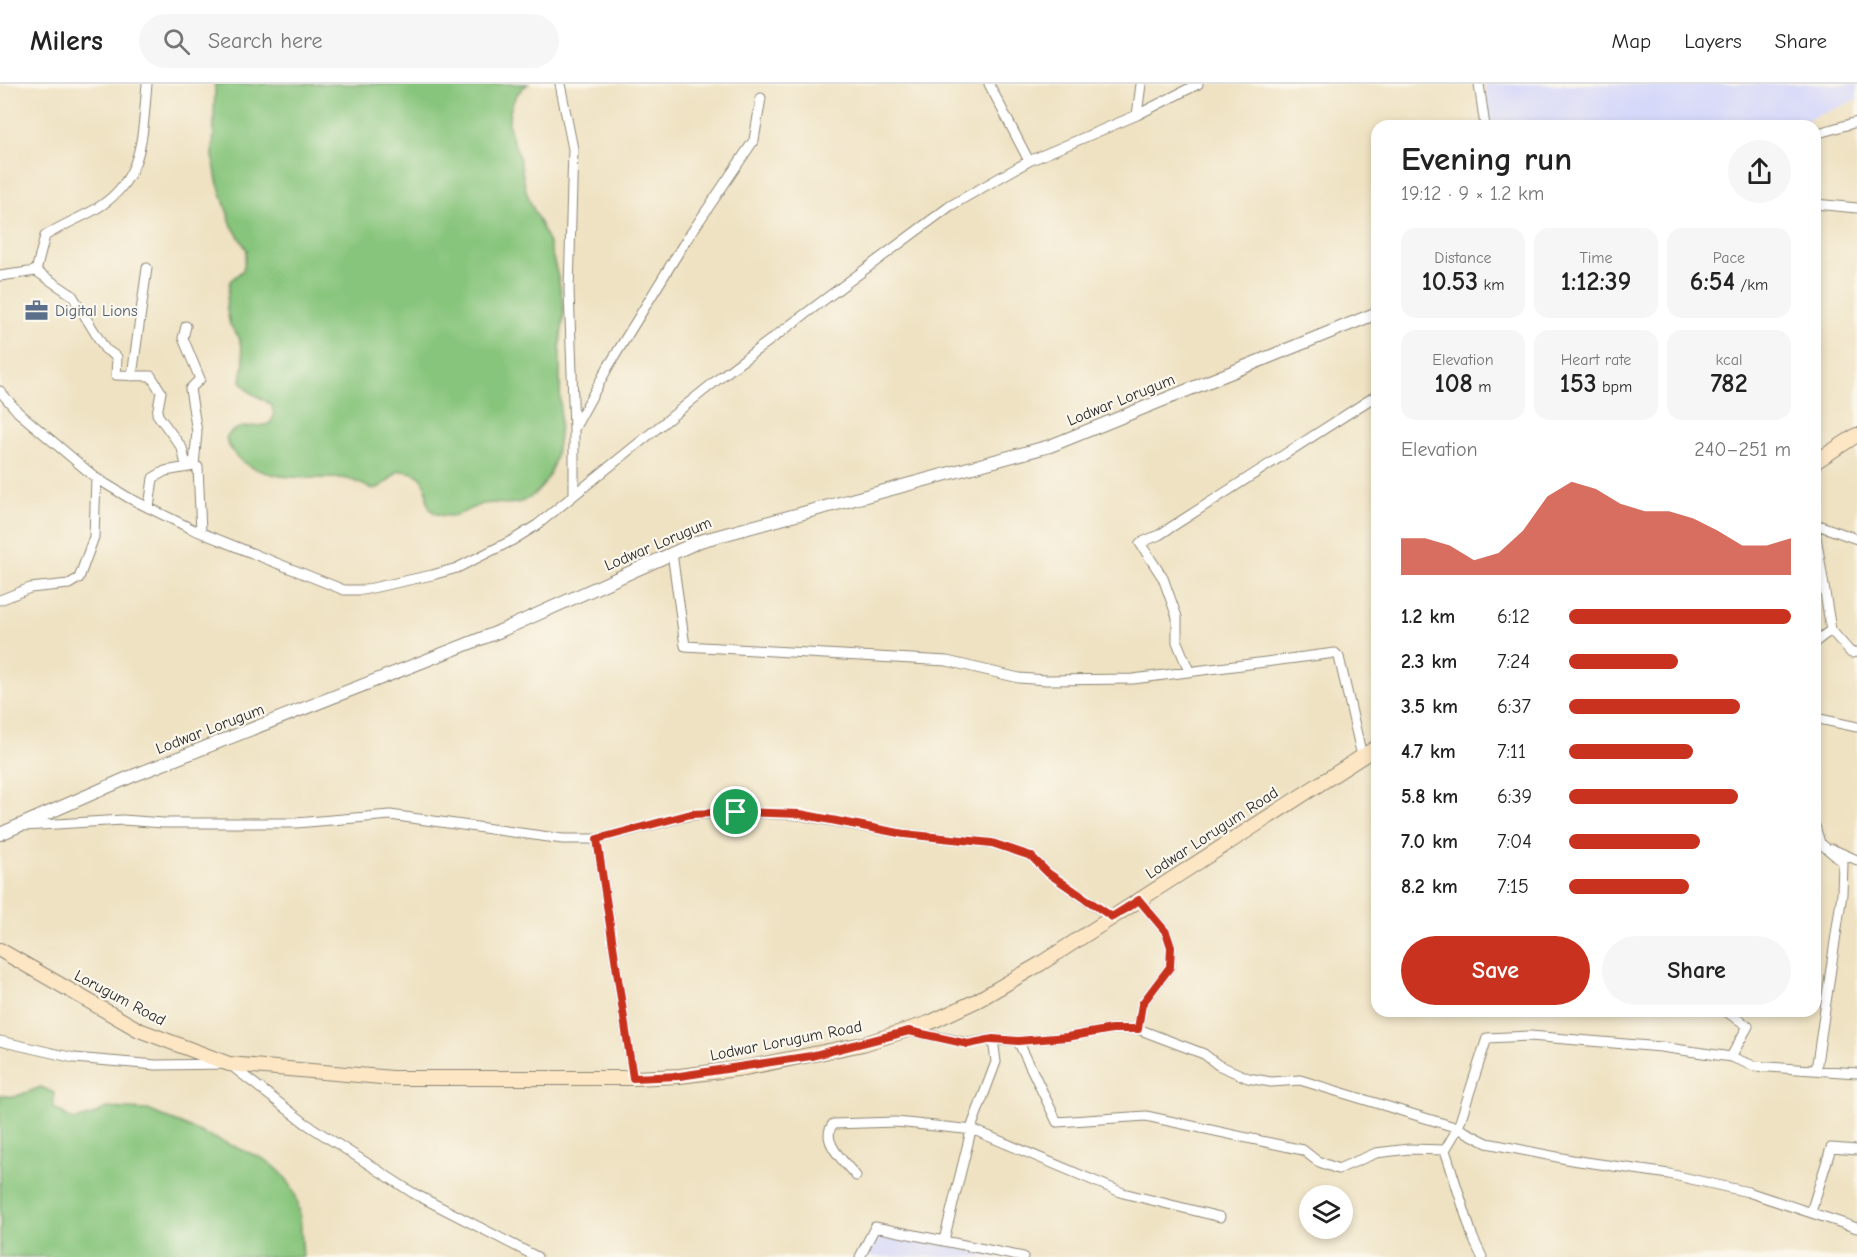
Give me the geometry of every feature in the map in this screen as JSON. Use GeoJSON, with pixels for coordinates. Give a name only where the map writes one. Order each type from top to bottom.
{"type":"FeatureCollection","features":[{"type":"Feature","properties":{"kind":"main road"},"geometry":{"type":"LineString","coordinates":[[1821,458],[1857,435]]}},
{"type":"Feature","properties":{"kind":"main road","name":"Lodwar Lorugum Road"},"geometry":{"type":"LineString","coordinates":[[229,1064],[393,1078],[680,1076],[800,1058],[909,1031],[978,1000],[1139,900],[1371,751]]}},
{"type":"Feature","properties":{"kind":"main road","name":"Lorugum Road"},"geometry":{"type":"LineString","coordinates":[[0,950],[139,1030],[229,1064]]}},
{"type":"Feature","properties":{"kind":"street"},"geometry":{"type":"LineString","coordinates":[[36,271],[45,236],[103,205],[130,177],[141,142],[147,84]]}},
{"type":"Feature","properties":{"kind":"street"},"geometry":{"type":"LineString","coordinates":[[560,84],[573,149],[569,290],[574,493]]}},
{"type":"Feature","properties":{"kind":"street"},"geometry":{"type":"LineString","coordinates":[[989,84],[1029,161]]}},
{"type":"Feature","properties":{"kind":"street"},"geometry":{"type":"LineString","coordinates":[[1137,115],[1141,84]]}},
{"type":"Feature","properties":{"kind":"street"},"geometry":{"type":"LineString","coordinates":[[0,391],[18,412],[96,478],[149,508],[201,532],[344,590],[363,590],[406,582],[457,568],[513,540],[537,525],[722,376],[901,240],[950,206],[1029,161],[1137,115],[1184,87],[1198,84]]}},
{"type":"Feature","properties":{"kind":"street"},"geometry":{"type":"LineString","coordinates":[[1479,84],[1484,120]]}},
{"type":"Feature","properties":{"kind":"street"},"geometry":{"type":"LineString","coordinates":[[574,429],[608,368],[683,245],[754,140],[761,98]]}},
{"type":"Feature","properties":{"kind":"street"},"geometry":{"type":"LineString","coordinates":[[1821,132],[1857,122]]}},
{"type":"Feature","properties":{"kind":"street"},"geometry":{"type":"LineString","coordinates":[[1821,205],[1857,208]]}},
{"type":"Feature","properties":{"kind":"street"},"geometry":{"type":"LineString","coordinates":[[132,376],[147,268]]}},
{"type":"Feature","properties":{"kind":"street"},"geometry":{"type":"LineString","coordinates":[[0,276],[36,271],[72,295],[105,349],[117,357],[116,375],[151,376],[161,392],[157,414],[182,448],[185,461],[198,467],[201,532]]}},
{"type":"Feature","properties":{"kind":"street","name":"Lodwar Lorugum"},"geometry":{"type":"LineString","coordinates":[[0,834],[130,777],[508,628],[672,553],[730,531],[1050,446],[1371,315]]}},
{"type":"Feature","properties":{"kind":"street"},"geometry":{"type":"LineString","coordinates":[[186,326],[183,338],[200,379],[190,389],[197,432],[194,466]]}},
{"type":"Feature","properties":{"kind":"street"},"geometry":{"type":"LineString","coordinates":[[1189,671],[1177,642],[1177,617],[1163,578],[1140,543],[1159,535],[1371,399]]}},
{"type":"Feature","properties":{"kind":"street"},"geometry":{"type":"LineString","coordinates":[[149,508],[153,478],[165,471],[194,466]]}},
{"type":"Feature","properties":{"kind":"street"},"geometry":{"type":"LineString","coordinates":[[0,600],[30,588],[75,582],[94,537],[96,478]]}},
{"type":"Feature","properties":{"kind":"street"},"geometry":{"type":"LineString","coordinates":[[1821,526],[1857,539]]}},
{"type":"Feature","properties":{"kind":"street"},"geometry":{"type":"LineString","coordinates":[[672,553],[685,646],[947,661],[1019,678],[1046,680],[1133,679],[1335,652],[1339,657],[1362,756]]}},
{"type":"Feature","properties":{"kind":"street"},"geometry":{"type":"LineString","coordinates":[[1821,568],[1831,630],[1843,647],[1851,653],[1857,652]]}},
{"type":"Feature","properties":{"kind":"street"},"geometry":{"type":"LineString","coordinates":[[1821,638],[1831,630]]}},
{"type":"Feature","properties":{"kind":"street"},"geometry":{"type":"LineString","coordinates":[[1821,719],[1857,727]]}},
{"type":"Feature","properties":{"kind":"street"},"geometry":{"type":"LineString","coordinates":[[18,826],[123,820],[163,823],[296,823],[390,815],[554,838],[597,839],[691,814],[736,812],[800,814],[904,834],[992,843],[1031,856],[1048,873],[1112,917]]}},
{"type":"Feature","properties":{"kind":"street"},"geometry":{"type":"LineString","coordinates":[[597,839],[633,1078]]}},
{"type":"Feature","properties":{"kind":"street"},"geometry":{"type":"LineString","coordinates":[[1821,843],[1857,860]]}},
{"type":"Feature","properties":{"kind":"street"},"geometry":{"type":"LineString","coordinates":[[1816,1070],[1842,894],[1844,862],[1821,844]]}},
{"type":"Feature","properties":{"kind":"street"},"geometry":{"type":"LineString","coordinates":[[1138,1029],[1142,1004],[1170,967],[1171,947],[1166,932],[1139,900]]}},
{"type":"Feature","properties":{"kind":"street"},"geometry":{"type":"LineString","coordinates":[[1731,1057],[1748,1026],[1734,1017]]}},
{"type":"Feature","properties":{"kind":"street"},"geometry":{"type":"LineString","coordinates":[[909,1031],[968,1044],[993,1039],[1018,1041],[1067,1037],[1102,1030],[1138,1029],[1204,1053],[1218,1065],[1248,1078],[1271,1082],[1300,1080],[1458,1128],[1487,1143],[1572,1160],[1669,1174],[1748,1192],[1857,1228]]}},
{"type":"Feature","properties":{"kind":"street"},"geometry":{"type":"LineString","coordinates":[[1482,1257],[1473,1238],[1445,1150],[1458,1128],[1487,1038],[1530,1036],[1731,1057],[1754,1066],[1857,1073]]}},
{"type":"Feature","properties":{"kind":"street"},"geometry":{"type":"LineString","coordinates":[[944,1240],[958,1176],[974,1130],[973,1123],[996,1062],[993,1039]]}},
{"type":"Feature","properties":{"kind":"street"},"geometry":{"type":"LineString","coordinates":[[0,1041],[74,1058],[156,1065],[229,1064],[305,1123],[413,1193],[537,1257]]}},
{"type":"Feature","properties":{"kind":"street"},"geometry":{"type":"LineString","coordinates":[[1018,1041],[1057,1122],[1146,1116],[1304,1150],[1317,1161],[1338,1169],[1376,1153],[1409,1149],[1445,1150]]}},
{"type":"Feature","properties":{"kind":"street"},"geometry":{"type":"LineString","coordinates":[[856,1176],[830,1141],[830,1128],[833,1124],[896,1122],[974,1130],[1123,1193],[1220,1217]]}},
{"type":"Feature","properties":{"kind":"street"},"geometry":{"type":"LineString","coordinates":[[1811,1212],[1831,1148],[1857,1150]]}},
{"type":"Feature","properties":{"kind":"street"},"geometry":{"type":"LineString","coordinates":[[860,1257],[875,1227],[1023,1257]]}},
{"type":"Feature","properties":{"kind":"shaded area"},"geometry":{"type":"Polygon","coordinates":[[[1485,84],[1857,84],[1857,100],[1807,120],[1490,120],[1485,84]]]}},
{"type":"Feature","properties":{"kind":"shaded area"},"geometry":{"type":"Polygon","coordinates":[[[877,1230],[1001,1257],[864,1257],[877,1230]]]}},
{"type":"Feature","properties":{"kind":"green space"},"geometry":{"type":"Polygon","coordinates":[[[215,84],[528,84],[514,100],[510,111],[509,127],[527,193],[550,247],[563,311],[559,434],[556,456],[549,475],[539,490],[518,503],[483,504],[450,516],[437,514],[430,509],[422,478],[413,473],[398,471],[381,486],[370,488],[342,478],[275,475],[244,463],[233,452],[226,438],[230,433],[240,428],[269,424],[274,417],[272,405],[250,392],[241,381],[244,362],[239,337],[230,325],[226,306],[230,281],[243,270],[247,250],[232,226],[217,181],[213,156],[215,84]]]}},
{"type":"Feature","properties":{"kind":"green space"},"geometry":{"type":"Polygon","coordinates":[[[41,1087],[54,1093],[53,1107],[73,1120],[91,1116],[106,1108],[148,1110],[266,1160],[279,1170],[294,1191],[300,1215],[303,1257],[0,1257],[0,1095],[14,1097],[41,1087]]]}},
{"type":"Feature","properties":{"kind":"place","name":"Digital Lions"},"geometry":{"type":"Point","coordinates":[37,311]}},
{"type":"Feature","properties":{"kind":"route"},"geometry":{"type":"LineString","coordinates":[[736,812],[800,814],[904,834],[954,841],[992,843],[1031,856],[1048,873],[1112,917],[1139,900],[1166,932],[1171,947],[1170,967],[1142,1004],[1138,1029],[1112,1029],[1067,1037],[1018,1041],[993,1039],[968,1044],[909,1031],[837,1051],[745,1068],[680,1076],[633,1078],[597,839],[691,814],[736,812]]}}]}
